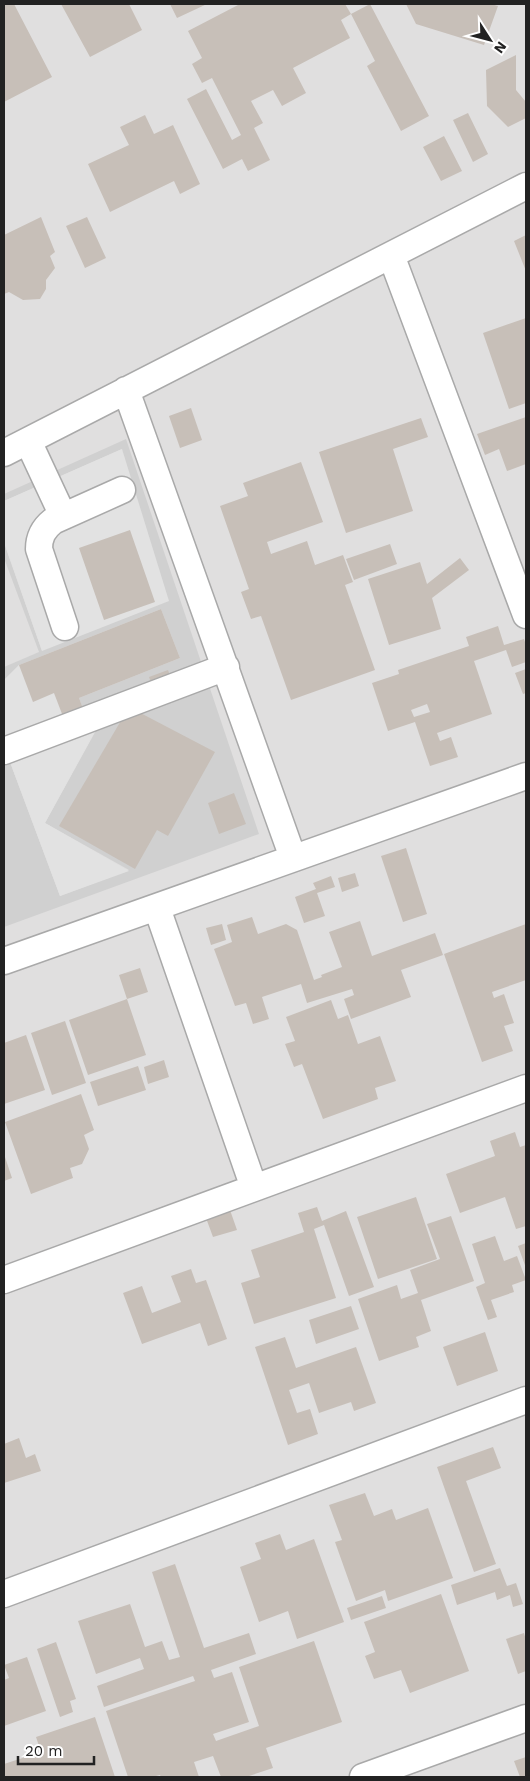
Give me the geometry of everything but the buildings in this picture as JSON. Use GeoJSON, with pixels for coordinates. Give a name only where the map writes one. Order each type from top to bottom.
{"type":"FeatureCollection","features":[{"type":"Feature","properties":{"kind":"street"},"geometry":{"type":"LineString","coordinates":[[4,453],[526,186]]}},
{"type":"Feature","properties":{"kind":"street"},"geometry":{"type":"LineString","coordinates":[[391,255],[526,615]]}},
{"type":"Feature","properties":{"kind":"street"},"geometry":{"type":"LineString","coordinates":[[126,390],[293,858]]}},
{"type":"Feature","properties":{"kind":"street"},"geometry":{"type":"LineString","coordinates":[[28,441],[63,516]]}},
{"type":"Feature","properties":{"kind":"street"},"geometry":{"type":"LineString","coordinates":[[65,627],[39,549],[39,541],[46,526],[63,516],[122,490]]}},
{"type":"Feature","properties":{"kind":"street"},"geometry":{"type":"LineString","coordinates":[[4,751],[226,667]]}},
{"type":"Feature","properties":{"kind":"street"},"geometry":{"type":"LineString","coordinates":[[4,961],[157,908],[522,775]]}},
{"type":"Feature","properties":{"kind":"street"},"geometry":{"type":"LineString","coordinates":[[157,908],[254,1188]]}},
{"type":"Feature","properties":{"kind":"street"},"geometry":{"type":"LineString","coordinates":[[4,1280],[526,1088]]}},
{"type":"Feature","properties":{"kind":"street"},"geometry":{"type":"LineString","coordinates":[[4,1594],[526,1400]]}},
{"type":"Feature","properties":{"kind":"street"},"geometry":{"type":"LineString","coordinates":[[362,1777],[526,1718]]}},
{"type":"Feature","properties":{"kind":"shaded area"},"geometry":{"type":"Polygon","coordinates":[[[4,4],[526,4],[526,1777],[4,1777],[4,4]]]}},
{"type":"Feature","properties":{"kind":"shaded area"},"geometry":{"type":"Polygon","coordinates":[[[126,439],[259,834],[4,927],[4,746],[60,896],[129,870],[45,823],[104,716],[84,711],[79,698],[180,658],[161,609],[19,665],[4,680],[4,667],[39,652],[4,558],[4,543],[42,651],[122,449],[4,501],[4,494],[126,439]]]}},
{"type":"Feature","properties":{"kind":"shaded area"},"geometry":{"type":"Polygon","coordinates":[[[122,449],[169,601],[42,651],[4,542],[4,501],[122,449]]]}},
{"type":"Feature","properties":{"kind":"shaded area"},"geometry":{"type":"Polygon","coordinates":[[[19,665],[33,702],[54,693],[64,719],[104,715],[45,823],[129,871],[60,896],[4,746],[4,680],[19,665]]]}}]}
